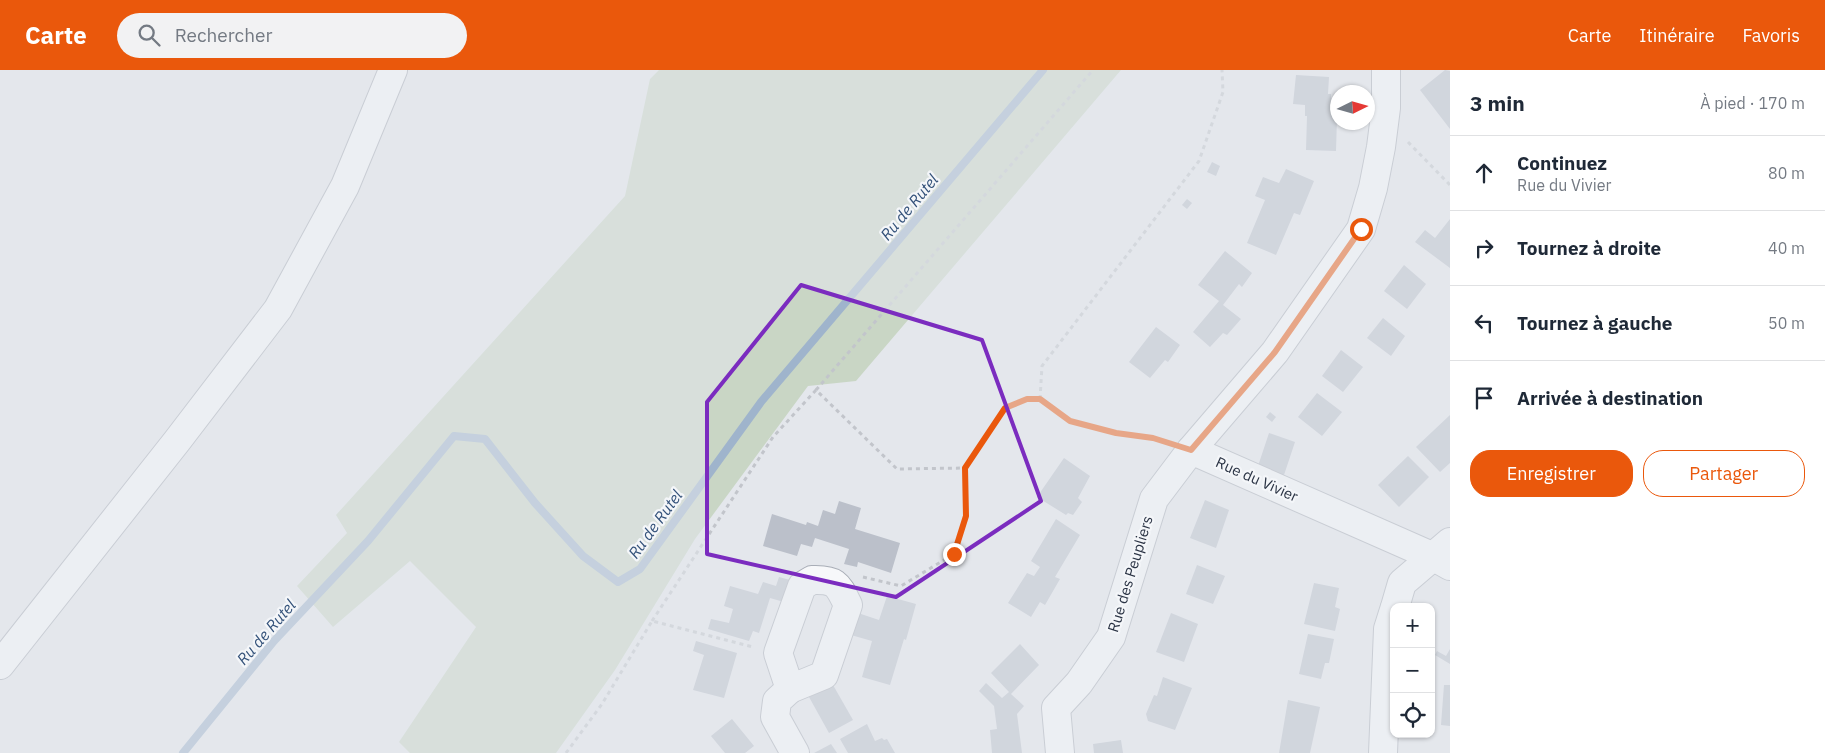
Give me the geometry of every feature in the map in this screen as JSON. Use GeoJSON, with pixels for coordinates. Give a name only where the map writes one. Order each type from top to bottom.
{"type":"FeatureCollection","features":[{"type":"Feature","properties":{"kind":"street"},"geometry":{"type":"LineString","coordinates":[[0,665],[177,441],[278,309],[345,186],[393,70]]}},
{"type":"Feature","properties":{"kind":"street"},"geometry":{"type":"LineString","coordinates":[[1191,450],[1275,352],[1361,229],[1373,188],[1385,118],[1386,70]]}},
{"type":"Feature","properties":{"kind":"street","name":"Rue du Vivier"},"geometry":{"type":"LineString","coordinates":[[1191,450],[1445,555]]}},
{"type":"Feature","properties":{"kind":"street","name":"Rue des Peupliers"},"geometry":{"type":"LineString","coordinates":[[1060,753],[1056,708],[1079,683],[1111,637],[1154,498],[1191,450]]}},
{"type":"Feature","properties":{"kind":"street"},"geometry":{"type":"LineString","coordinates":[[1396,603],[1402,583],[1445,555]]}},
{"type":"Feature","properties":{"kind":"street"},"geometry":{"type":"LineString","coordinates":[[790,689],[778,653],[802,586],[812,580],[826,580],[839,587],[848,606],[824,675],[790,689],[778,702],[775,717],[795,753]]}},
{"type":"Feature","properties":{"kind":"street"},"geometry":{"type":"LineString","coordinates":[[1382,753],[1388,629],[1390,622]]}},
{"type":"Feature","properties":{"kind":"path"},"geometry":{"type":"LineString","coordinates":[[566,753],[602,704],[652,621],[774,437],[1093,70]]}},
{"type":"Feature","properties":{"kind":"path"},"geometry":{"type":"LineString","coordinates":[[1040,399],[1042,366],[1199,161],[1223,92],[1222,70]]}},
{"type":"Feature","properties":{"kind":"path"},"geometry":{"type":"LineString","coordinates":[[1385,118],[1450,185]]}},
{"type":"Feature","properties":{"kind":"path"},"geometry":{"type":"LineString","coordinates":[[816,390],[897,469],[965,468]]}},
{"type":"Feature","properties":{"kind":"path"},"geometry":{"type":"LineString","coordinates":[[839,587],[864,577],[900,586],[954,554],[966,516],[965,468],[1005,408],[1027,399],[1040,399],[1070,421],[1116,433],[1153,438],[1191,450]]}},
{"type":"Feature","properties":{"kind":"path"},"geometry":{"type":"LineString","coordinates":[[652,621],[778,653]]}},
{"type":"Feature","properties":{"kind":"highlighted area"},"geometry":{"type":"Polygon","coordinates":[[[801,285],[982,340],[1041,501],[896,597],[707,554],[707,402],[801,285]]]}},
{"type":"Feature","properties":{"kind":"green space"},"geometry":{"type":"Polygon","coordinates":[[[659,70],[1121,70],[856,381],[808,386],[695,539],[615,670],[556,753],[410,753],[399,742],[476,627],[410,561],[333,627],[297,586],[347,533],[336,515],[625,196],[650,79],[659,70]]]}},
{"type":"Feature","properties":{"kind":"building"},"geometry":{"type":"Polygon","coordinates":[[[1445,70],[1450,71],[1450,129],[1420,90],[1445,70]]]}},
{"type":"Feature","properties":{"kind":"building"},"geometry":{"type":"Polygon","coordinates":[[[1296,75],[1329,77],[1330,130],[1337,130],[1336,151],[1306,150],[1307,116],[1305,116],[1305,105],[1293,104],[1296,75]]]}},
{"type":"Feature","properties":{"kind":"building"},"geometry":{"type":"Polygon","coordinates":[[[1212,162],[1220,166],[1216,176],[1207,172],[1212,162]]]}},
{"type":"Feature","properties":{"kind":"building"},"geometry":{"type":"Polygon","coordinates":[[[1286,169],[1314,181],[1300,215],[1294,213],[1276,255],[1247,243],[1265,200],[1255,196],[1263,177],[1279,183],[1286,169]]]}},
{"type":"Feature","properties":{"kind":"building"},"geometry":{"type":"Polygon","coordinates":[[[1187,199],[1192,203],[1187,209],[1182,205],[1187,199]]]}},
{"type":"Feature","properties":{"kind":"building"},"geometry":{"type":"Polygon","coordinates":[[[1450,219],[1450,268],[1415,242],[1425,230],[1435,238],[1450,219]]]}},
{"type":"Feature","properties":{"kind":"building"},"geometry":{"type":"Polygon","coordinates":[[[1225,251],[1252,273],[1242,287],[1239,284],[1223,305],[1241,319],[1227,335],[1223,333],[1210,347],[1193,332],[1219,301],[1198,285],[1225,251]]]}},
{"type":"Feature","properties":{"kind":"building"},"geometry":{"type":"Polygon","coordinates":[[[1404,265],[1426,284],[1407,309],[1384,291],[1404,265]]]}},
{"type":"Feature","properties":{"kind":"building"},"geometry":{"type":"Polygon","coordinates":[[[1383,318],[1405,336],[1391,356],[1367,338],[1383,318]]]}},
{"type":"Feature","properties":{"kind":"building"},"geometry":{"type":"Polygon","coordinates":[[[1156,327],[1180,345],[1168,362],[1165,360],[1150,378],[1129,362],[1156,327]]]}},
{"type":"Feature","properties":{"kind":"building"},"geometry":{"type":"Polygon","coordinates":[[[1341,350],[1363,367],[1343,392],[1322,376],[1341,350]]]}},
{"type":"Feature","properties":{"kind":"building"},"geometry":{"type":"Polygon","coordinates":[[[1317,393],[1342,412],[1322,436],[1298,417],[1317,393]]]}},
{"type":"Feature","properties":{"kind":"building"},"geometry":{"type":"Polygon","coordinates":[[[1270,412],[1276,417],[1272,422],[1266,417],[1270,412]]]}},
{"type":"Feature","properties":{"kind":"building"},"geometry":{"type":"Polygon","coordinates":[[[1450,415],[1450,463],[1440,472],[1416,447],[1450,415]]]}},
{"type":"Feature","properties":{"kind":"building"},"geometry":{"type":"Polygon","coordinates":[[[1269,433],[1295,442],[1284,475],[1258,466],[1269,433]]]}},
{"type":"Feature","properties":{"kind":"building"},"geometry":{"type":"Polygon","coordinates":[[[1408,456],[1429,477],[1399,507],[1378,485],[1408,456]]]}},
{"type":"Feature","properties":{"kind":"building"},"geometry":{"type":"Polygon","coordinates":[[[1064,458],[1090,476],[1078,498],[1082,502],[1073,515],[1068,513],[1066,515],[1037,497],[1064,458]]]}},
{"type":"Feature","properties":{"kind":"building"},"geometry":{"type":"Polygon","coordinates":[[[1205,500],[1229,510],[1216,548],[1190,538],[1205,500]]]}},
{"type":"Feature","properties":{"kind":"building"},"geometry":{"type":"Polygon","coordinates":[[[839,501],[861,508],[855,529],[900,543],[891,573],[858,562],[857,567],[844,564],[849,549],[815,538],[812,547],[801,544],[797,556],[763,546],[772,514],[806,525],[807,522],[818,526],[823,510],[835,514],[839,501]]]}},
{"type":"Feature","properties":{"kind":"building"},"geometry":{"type":"Polygon","coordinates":[[[1056,519],[1080,535],[1055,577],[1060,579],[1045,605],[1040,602],[1031,617],[1008,603],[1027,573],[1034,576],[1040,567],[1031,561],[1056,519]]]}},
{"type":"Feature","properties":{"kind":"building"},"geometry":{"type":"Polygon","coordinates":[[[1197,565],[1225,576],[1213,604],[1186,594],[1197,565]]]}},
{"type":"Feature","properties":{"kind":"building"},"geometry":{"type":"Polygon","coordinates":[[[779,577],[790,580],[784,602],[770,598],[759,633],[753,631],[749,641],[708,629],[711,619],[729,623],[733,609],[724,606],[730,586],[758,594],[763,582],[776,586],[779,577]]]}},
{"type":"Feature","properties":{"kind":"building"},"geometry":{"type":"Polygon","coordinates":[[[1314,583],[1339,588],[1335,607],[1340,609],[1335,631],[1304,624],[1314,583]]]}},
{"type":"Feature","properties":{"kind":"building"},"geometry":{"type":"Polygon","coordinates":[[[887,596],[916,604],[890,685],[862,677],[872,641],[851,635],[858,613],[879,620],[887,596]]]}},
{"type":"Feature","properties":{"kind":"building"},"geometry":{"type":"Polygon","coordinates":[[[1171,613],[1198,624],[1184,662],[1156,652],[1171,613]]]}},
{"type":"Feature","properties":{"kind":"building"},"geometry":{"type":"Polygon","coordinates":[[[1308,634],[1334,639],[1329,663],[1325,663],[1321,679],[1299,674],[1308,634]]]}},
{"type":"Feature","properties":{"kind":"building"},"geometry":{"type":"Polygon","coordinates":[[[696,641],[737,653],[724,698],[693,690],[704,655],[693,651],[696,641]]]}},
{"type":"Feature","properties":{"kind":"building"},"geometry":{"type":"Polygon","coordinates":[[[1020,644],[1039,665],[1011,694],[1024,706],[1017,714],[1022,753],[992,753],[990,730],[997,729],[994,706],[979,691],[986,683],[1002,698],[1009,692],[991,673],[1020,644]]]}},
{"type":"Feature","properties":{"kind":"building"},"geometry":{"type":"Polygon","coordinates":[[[1450,649],[1450,664],[1435,655],[1437,651],[1446,656],[1450,649]]]}},
{"type":"Feature","properties":{"kind":"building"},"geometry":{"type":"Polygon","coordinates":[[[1163,677],[1192,688],[1175,730],[1148,721],[1146,714],[1154,695],[1157,696],[1163,677]]]}},
{"type":"Feature","properties":{"kind":"building"},"geometry":{"type":"Polygon","coordinates":[[[833,685],[853,720],[829,733],[809,697],[833,685]]]}},
{"type":"Feature","properties":{"kind":"building"},"geometry":{"type":"Polygon","coordinates":[[[1444,685],[1450,685],[1450,726],[1441,725],[1444,685]]]}},
{"type":"Feature","properties":{"kind":"building"},"geometry":{"type":"Polygon","coordinates":[[[1288,700],[1320,707],[1310,753],[1279,753],[1288,700]]]}},
{"type":"Feature","properties":{"kind":"building"},"geometry":{"type":"Polygon","coordinates":[[[732,719],[754,746],[745,753],[725,753],[711,736],[732,719]]]}},
{"type":"Feature","properties":{"kind":"building"},"geometry":{"type":"Polygon","coordinates":[[[867,724],[875,741],[882,738],[884,740],[887,739],[895,753],[848,753],[840,739],[867,724]]]}},
{"type":"Feature","properties":{"kind":"building"},"geometry":{"type":"Polygon","coordinates":[[[1121,740],[1123,753],[1094,753],[1093,744],[1121,740]]]}},
{"type":"Feature","properties":{"kind":"building"},"geometry":{"type":"Polygon","coordinates":[[[831,744],[837,753],[814,753],[831,744]]]}},
{"type":"Feature","properties":{"kind":"waterway","name":"Ru de Rutel"},"geometry":{"type":"LineString","coordinates":[[183,753],[274,641],[368,541],[454,436],[485,439],[535,503],[583,556],[618,582],[640,569],[761,402],[1043,70]]}},
{"type":"Feature","properties":{"kind":"route"},"geometry":{"type":"LineString","coordinates":[[954,554],[966,516],[965,468],[1005,408],[1027,399],[1040,399],[1070,421],[1116,433],[1153,438],[1191,450],[1275,352],[1361,229]]}}]}
